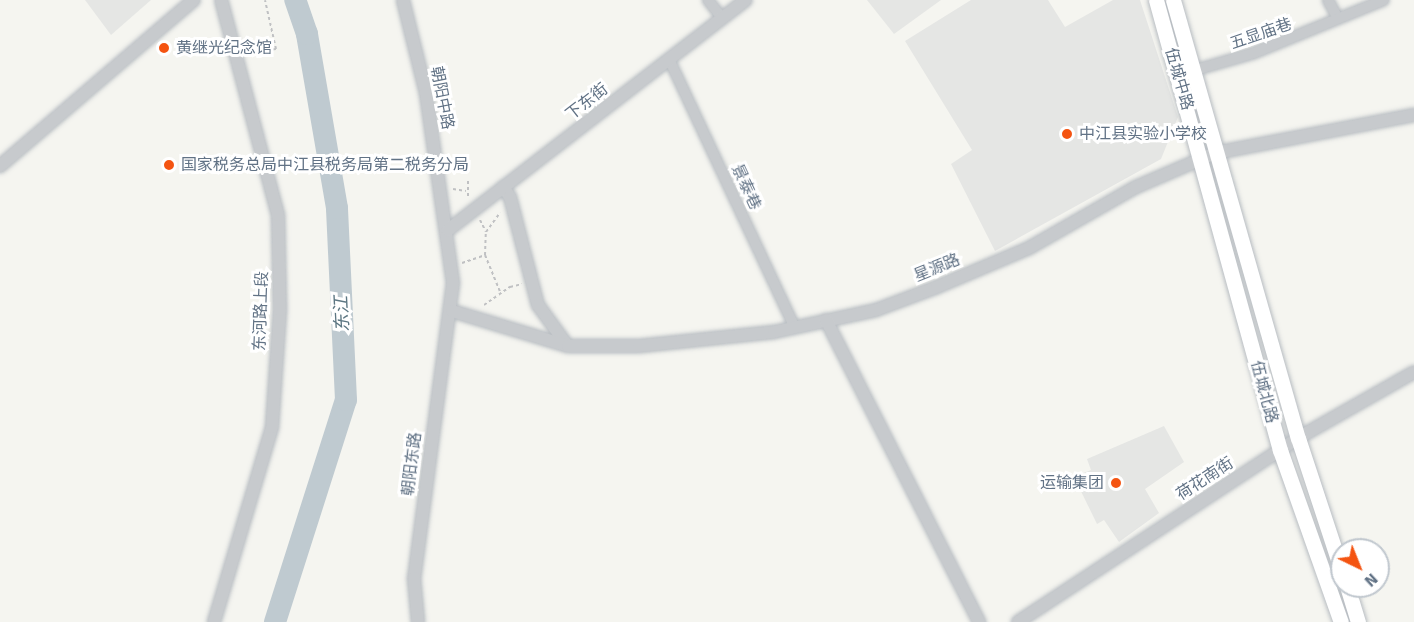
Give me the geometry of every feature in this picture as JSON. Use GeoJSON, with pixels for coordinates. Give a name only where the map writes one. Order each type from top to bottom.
{"type":"FeatureCollection","features":[{"type":"Feature","properties":{"kind":"main road","name":"伍城中路"},"geometry":{"type":"LineString","coordinates":[[1156,0],[1178,75],[1208,155]]}},
{"type":"Feature","properties":{"kind":"main road","name":"伍城中路"},"geometry":{"type":"LineString","coordinates":[[1173,0],[1196,70],[1208,155]]}},
{"type":"Feature","properties":{"kind":"main road","name":"伍城北路"},"geometry":{"type":"LineString","coordinates":[[1208,155],[1331,538]]}},
{"type":"Feature","properties":{"kind":"main road","name":"伍城北路"},"geometry":{"type":"LineString","coordinates":[[1208,155],[1280,450],[1341,622]]}},
{"type":"Feature","properties":{"kind":"main road"},"geometry":{"type":"LineString","coordinates":[[1351,598],[1358,622]]}},
{"type":"Feature","properties":{"kind":"street"},"geometry":{"type":"LineString","coordinates":[[0,166],[194,0]]}},
{"type":"Feature","properties":{"kind":"street","name":"东河路上段"},"geometry":{"type":"LineString","coordinates":[[214,622],[272,427],[280,310],[278,215],[221,0]]}},
{"type":"Feature","properties":{"kind":"street","name":"朝阳中路"},"geometry":{"type":"LineString","coordinates":[[403,0],[426,93],[448,230],[452,310]]}},
{"type":"Feature","properties":{"kind":"street"},"geometry":{"type":"LineString","coordinates":[[708,0],[722,18]]}},
{"type":"Feature","properties":{"kind":"street","name":"下东街"},"geometry":{"type":"LineString","coordinates":[[448,230],[746,0]]}},
{"type":"Feature","properties":{"kind":"street"},"geometry":{"type":"LineString","coordinates":[[1328,0],[1338,19]]}},
{"type":"Feature","properties":{"kind":"street","name":"五显庙巷"},"geometry":{"type":"LineString","coordinates":[[1178,75],[1254,53],[1384,0]]}},
{"type":"Feature","properties":{"kind":"street","name":"景泰巷"},"geometry":{"type":"LineString","coordinates":[[669,59],[795,328]]}},
{"type":"Feature","properties":{"kind":"street","name":"星源路"},"geometry":{"type":"LineString","coordinates":[[452,310],[568,346],[639,346],[795,328],[876,310],[1029,248],[1136,187],[1208,155],[1414,115]]}},
{"type":"Feature","properties":{"kind":"street"},"geometry":{"type":"LineString","coordinates":[[503,187],[510,197],[538,305],[568,346]]}},
{"type":"Feature","properties":{"kind":"street","name":"朝阳东路"},"geometry":{"type":"LineString","coordinates":[[418,622],[414,578],[438,379],[452,310]]}},
{"type":"Feature","properties":{"kind":"street"},"geometry":{"type":"LineString","coordinates":[[826,320],[979,622]]}},
{"type":"Feature","properties":{"kind":"street","name":"荷花南街"},"geometry":{"type":"LineString","coordinates":[[1018,622],[1298,438],[1414,372]]}},
{"type":"Feature","properties":{"kind":"path"},"geometry":{"type":"LineString","coordinates":[[261,51],[276,49],[265,0]]}},
{"type":"Feature","properties":{"kind":"path"},"geometry":{"type":"LineString","coordinates":[[468,181],[466,191],[469,201]]}},
{"type":"Feature","properties":{"kind":"path"},"geometry":{"type":"LineString","coordinates":[[453,189],[466,191]]}},
{"type":"Feature","properties":{"kind":"path"},"geometry":{"type":"LineString","coordinates":[[486,232],[500,213]]}},
{"type":"Feature","properties":{"kind":"path"},"geometry":{"type":"LineString","coordinates":[[479,217],[486,232],[485,255],[501,294]]}},
{"type":"Feature","properties":{"kind":"path"},"geometry":{"type":"LineString","coordinates":[[459,264],[485,255]]}},
{"type":"Feature","properties":{"kind":"path"},"geometry":{"type":"LineString","coordinates":[[484,305],[522,284]]}},
{"type":"Feature","properties":{"kind":"shaded area"},"geometry":{"type":"Polygon","coordinates":[[[85,0],[151,0],[111,35],[85,0]]]}},
{"type":"Feature","properties":{"kind":"shaded area"},"geometry":{"type":"Polygon","coordinates":[[[867,0],[941,0],[894,34],[867,0]]]}},
{"type":"Feature","properties":{"kind":"shaded area","name":"中江县实验小学校"},"geometry":{"type":"Polygon","coordinates":[[[971,0],[1048,0],[1065,27],[1113,0],[1140,0],[1178,117],[1161,159],[995,251],[951,164],[972,150],[905,41],[971,0]]]}},
{"type":"Feature","properties":{"kind":"shaded area","name":"运输集团"},"geometry":{"type":"Polygon","coordinates":[[[1164,426],[1184,462],[1145,489],[1159,513],[1119,542],[1104,520],[1097,524],[1074,477],[1091,470],[1087,459],[1164,426]]]}},
{"type":"Feature","properties":{"kind":"waterway","name":"东江"},"geometry":{"type":"LineString","coordinates":[[275,622],[346,400],[337,208],[307,34],[295,0]]}},
{"type":"Feature","properties":{"kind":"place","name":"黄继光纪念馆"},"geometry":{"type":"Point","coordinates":[164,48]}},
{"type":"Feature","properties":{"kind":"place","name":"中江县实验小学校"},"geometry":{"type":"Point","coordinates":[1067,134]}},
{"type":"Feature","properties":{"kind":"place","name":"国家税务总局中江县税务局第二税务分局"},"geometry":{"type":"Point","coordinates":[169,165]}},
{"type":"Feature","properties":{"kind":"place","name":"运输集团"},"geometry":{"type":"Point","coordinates":[1116,483]}}]}
